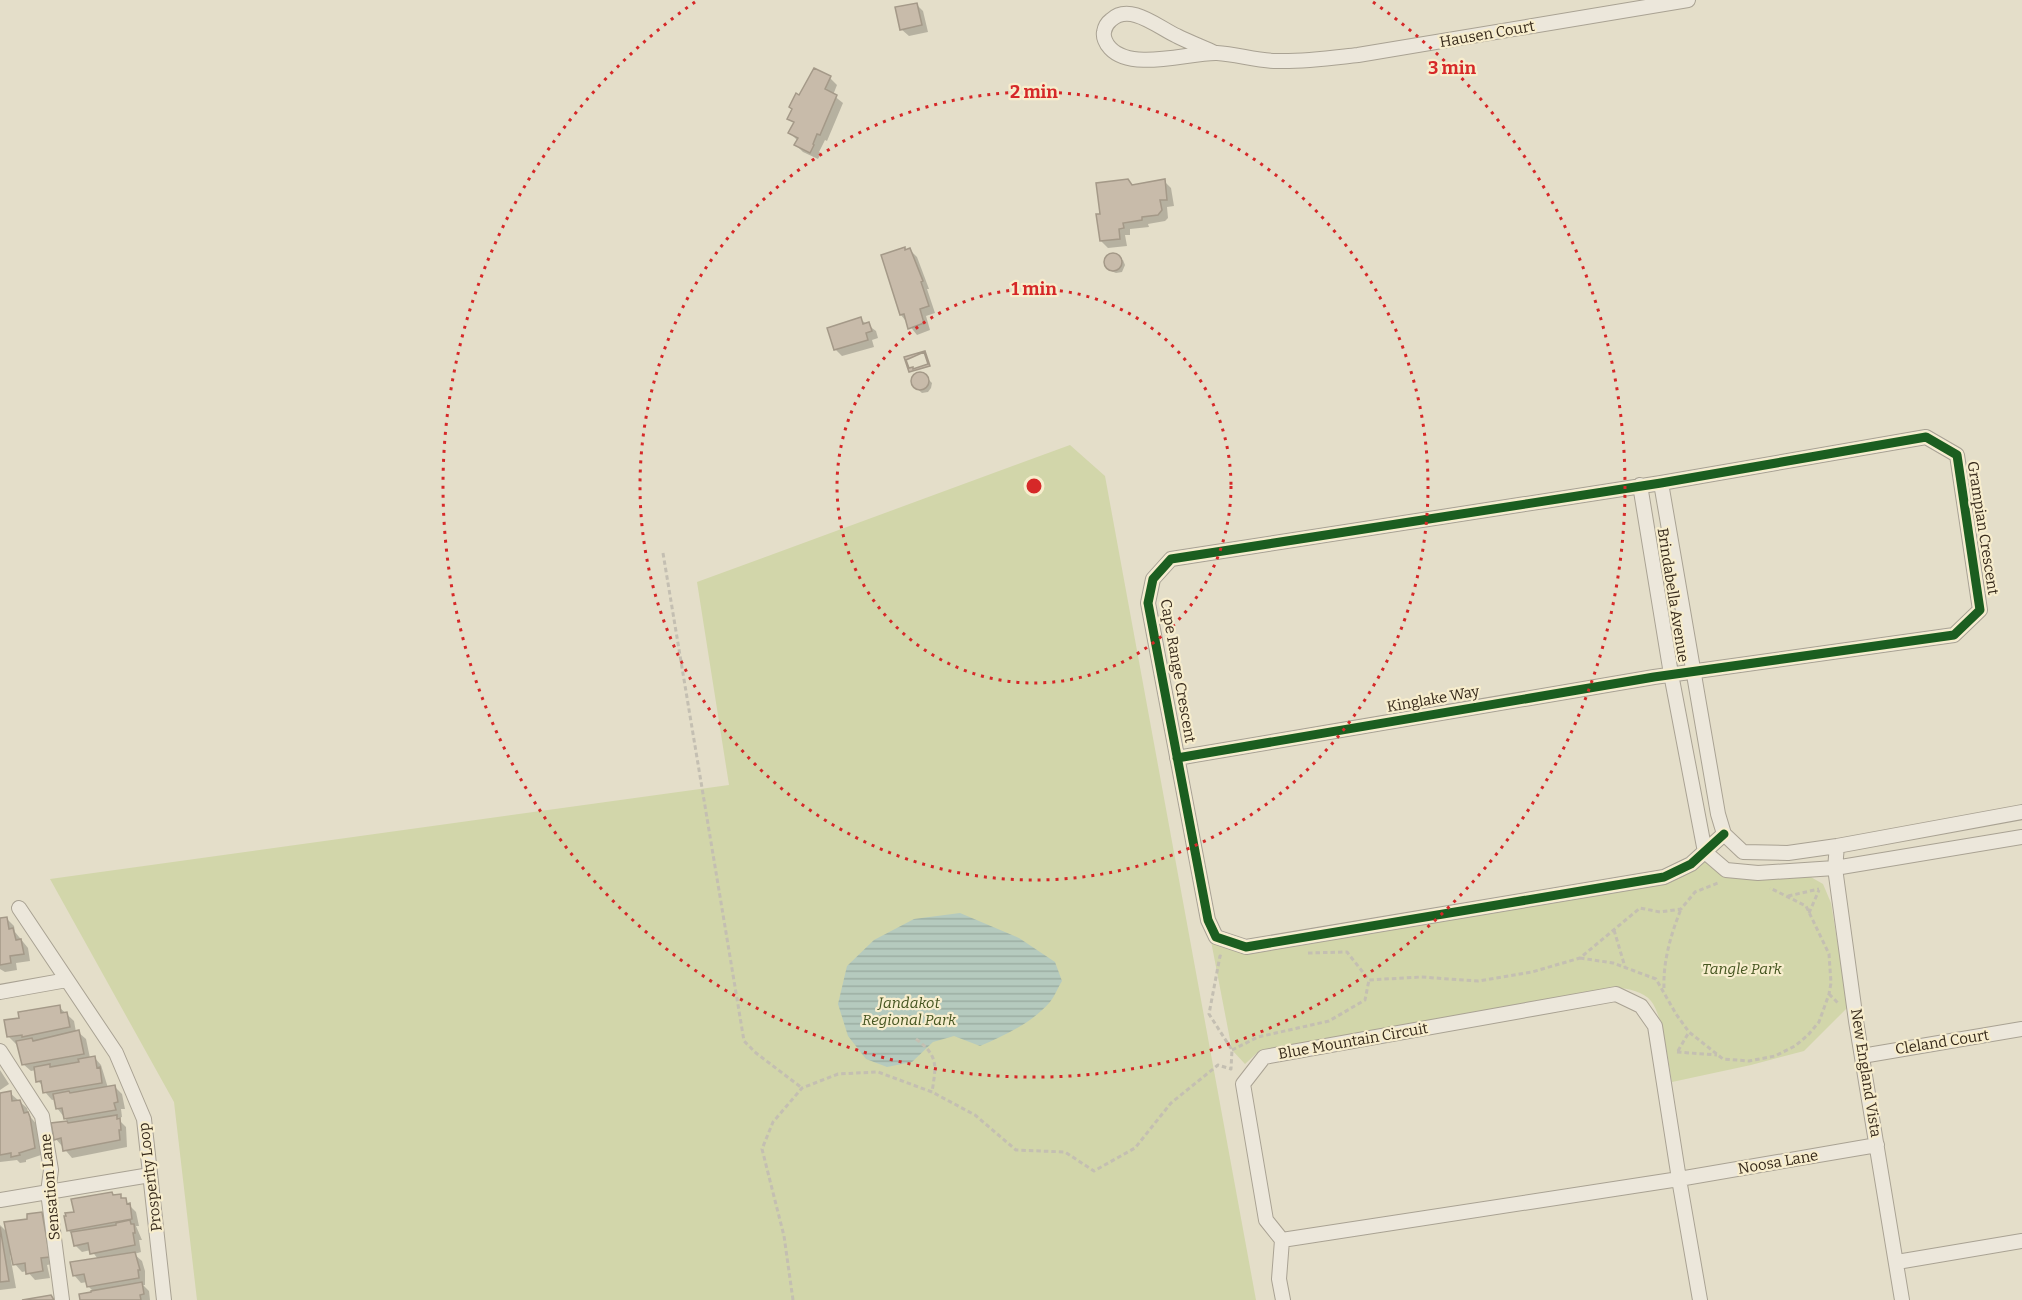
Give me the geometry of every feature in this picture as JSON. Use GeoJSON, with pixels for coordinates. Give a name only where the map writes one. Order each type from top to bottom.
{"type":"FeatureCollection","features":[{"type":"Feature","properties":{"kind":"street","name":"Hausen Court"},"geometry":{"type":"LineString","coordinates":[[1215,53],[1176,36],[1142,17],[1128,14],[1115,16],[1106,24],[1104,34],[1106,44],[1112,51],[1129,57],[1163,60],[1215,53],[1274,61],[1325,59],[1688,0]]}},
{"type":"Feature","properties":{"kind":"street","name":"Grampian Crescent"},"geometry":{"type":"LineString","coordinates":[[1661,483],[1926,437],[1957,455],[1980,610],[1954,635],[1694,672]]}},
{"type":"Feature","properties":{"kind":"street","name":"Cape Range Crescent"},"geometry":{"type":"LineString","coordinates":[[1661,483],[1171,559],[1153,579],[1148,603],[1208,920],[1216,937],[1246,947],[1664,877],[1691,864],[1724,834]]}},
{"type":"Feature","properties":{"kind":"street","name":"Brindabella Avenue"},"geometry":{"type":"LineString","coordinates":[[1661,483],[1718,814],[1724,834]]}},
{"type":"Feature","properties":{"kind":"street","name":"Brindabella Avenue"},"geometry":{"type":"LineString","coordinates":[[1640,485],[1671,674],[1705,852]]}},
{"type":"Feature","properties":{"kind":"street","name":"Kinglake Way"},"geometry":{"type":"LineString","coordinates":[[1178,758],[1671,674],[1694,672]]}},
{"type":"Feature","properties":{"kind":"street"},"geometry":{"type":"LineString","coordinates":[[1724,834],[1743,852],[1788,853],[2022,812]]}},
{"type":"Feature","properties":{"kind":"street"},"geometry":{"type":"LineString","coordinates":[[1705,852],[1726,870],[1758,873],[1835,868],[2022,837]]}},
{"type":"Feature","properties":{"kind":"street","name":"New England Vista"},"geometry":{"type":"LineString","coordinates":[[1837,846],[1835,868],[1862,1056],[1902,1300]]}},
{"type":"Feature","properties":{"kind":"street","name":"Prosperity Loop"},"geometry":{"type":"LineString","coordinates":[[19,908],[116,1053],[140,1108],[144,1119],[164,1300]]}},
{"type":"Feature","properties":{"kind":"street"},"geometry":{"type":"LineString","coordinates":[[0,992],[67,980]]}},
{"type":"Feature","properties":{"kind":"street","name":"Blue Mountain Circuit"},"geometry":{"type":"LineString","coordinates":[[1282,1240],[1266,1220],[1243,1084],[1264,1057],[1616,994],[1641,1006],[1655,1026],[1700,1300]]}},
{"type":"Feature","properties":{"kind":"street","name":"Cleland Court"},"geometry":{"type":"LineString","coordinates":[[1862,1056],[2022,1029]]}},
{"type":"Feature","properties":{"kind":"street","name":"Sensation Lane"},"geometry":{"type":"LineString","coordinates":[[0,1051],[42,1116],[51,1170],[48,1192],[62,1300]]}},
{"type":"Feature","properties":{"kind":"street","name":"Noosa Lane"},"geometry":{"type":"LineString","coordinates":[[1679,1179],[1877,1145]]}},
{"type":"Feature","properties":{"kind":"street"},"geometry":{"type":"LineString","coordinates":[[0,1200],[150,1175]]}},
{"type":"Feature","properties":{"kind":"street"},"geometry":{"type":"LineString","coordinates":[[1283,1300],[1279,1279],[1282,1240],[1679,1179]]}},
{"type":"Feature","properties":{"kind":"street"},"geometry":{"type":"LineString","coordinates":[[1897,1262],[2022,1241]]}},
{"type":"Feature","properties":{"kind":"path"},"geometry":{"type":"LineString","coordinates":[[663,553],[744,1041],[802,1088]]}},
{"type":"Feature","properties":{"kind":"path"},"geometry":{"type":"LineString","coordinates":[[1664,992],[1663,971],[1673,931],[1682,909],[1695,892],[1718,883]]}},
{"type":"Feature","properties":{"kind":"path"},"geometry":{"type":"LineString","coordinates":[[1580,958],[1613,963],[1656,979],[1689,1032],[1723,1059],[1749,1061],[1775,1056],[1795,1046],[1819,1022],[1831,983],[1829,954],[1806,906],[1761,884]]}},
{"type":"Feature","properties":{"kind":"path"},"geometry":{"type":"LineString","coordinates":[[1787,896],[1821,888],[1809,913]]}},
{"type":"Feature","properties":{"kind":"path"},"geometry":{"type":"LineString","coordinates":[[1369,980],[1421,977],[1478,981],[1532,972],[1580,958],[1640,908],[1660,912],[1682,909]]}},
{"type":"Feature","properties":{"kind":"path"},"geometry":{"type":"LineString","coordinates":[[1614,930],[1625,967]]}},
{"type":"Feature","properties":{"kind":"path"},"geometry":{"type":"LineString","coordinates":[[1232,1050],[1258,1037],[1329,1021],[1365,1000],[1369,980],[1347,952],[1298,954]]}},
{"type":"Feature","properties":{"kind":"path"},"geometry":{"type":"LineString","coordinates":[[793,1300],[784,1236],[762,1149],[773,1122],[802,1088],[838,1074],[878,1072],[932,1092],[975,1114],[1016,1150],[1065,1152],[1094,1171],[1135,1148],[1171,1103],[1218,1065],[1231,1070],[1232,1050],[1209,1014],[1220,956],[1228,958]]}},
{"type":"Feature","properties":{"kind":"path"},"geometry":{"type":"LineString","coordinates":[[1829,994],[1843,1007]]}},
{"type":"Feature","properties":{"kind":"path"},"geometry":{"type":"LineString","coordinates":[[1674,1058],[1689,1032]]}},
{"type":"Feature","properties":{"kind":"path"},"geometry":{"type":"LineString","coordinates":[[916,1040],[930,1050],[934,1059],[935,1074],[932,1092]]}},
{"type":"Feature","properties":{"kind":"path"},"geometry":{"type":"LineString","coordinates":[[1677,1052],[1718,1056]]}},
{"type":"Feature","properties":{"kind":"green space","name":"Jandakot Regional Park"},"geometry":{"type":"Polygon","coordinates":[[[1070,445],[1105,476],[1256,1300],[197,1300],[174,1102],[50,879],[729,785],[697,582],[1070,445]]]}},
{"type":"Feature","properties":{"kind":"green space","name":"Tangle Park"},"geometry":{"type":"Polygon","coordinates":[[[1705,858],[1724,875],[1809,876],[1823,884],[1831,903],[1848,1007],[1804,1051],[1672,1082],[1659,1017],[1651,1001],[1640,993],[1617,988],[1260,1050],[1245,1064],[1232,1050],[1211,941],[1246,951],[1667,881],[1705,858]]]}},
{"type":"Feature","properties":{"kind":"shaded area"},"geometry":{"type":"Polygon","coordinates":[[[960,913],[1019,938],[1055,962],[1062,981],[1052,1000],[1027,1022],[980,1046],[954,1036],[933,1042],[912,1062],[887,1067],[866,1059],[848,1036],[838,1004],[847,966],[874,940],[914,919],[960,913]]]}},
{"type":"Feature","properties":{"kind":"building"},"geometry":{"type":"Polygon","coordinates":[[[917,3],[922,25],[900,30],[895,7],[917,3]]]}},
{"type":"Feature","properties":{"kind":"building"},"geometry":{"type":"Polygon","coordinates":[[[814,68],[831,76],[825,89],[837,95],[810,153],[794,145],[798,138],[788,133],[794,122],[787,119],[792,109],[789,107],[796,93],[799,95],[814,68]]]}},
{"type":"Feature","properties":{"kind":"building"},"geometry":{"type":"Polygon","coordinates":[[[1128,179],[1132,185],[1165,179],[1167,200],[1160,200],[1162,210],[1158,215],[1123,223],[1124,228],[1119,229],[1120,239],[1100,241],[1096,214],[1100,214],[1096,183],[1128,179]]]}},
{"type":"Feature","properties":{"kind":"building"},"geometry":{"type":"Polygon","coordinates":[[[905,247],[905,250],[910,248],[923,281],[921,282],[929,306],[920,309],[924,323],[908,329],[904,314],[900,315],[881,255],[905,247]]]}},
{"type":"Feature","properties":{"kind":"building"},"geometry":{"type":"Polygon","coordinates":[[[1109,253],[1117,253],[1122,258],[1120,269],[1109,271],[1104,266],[1104,258],[1109,253]]]}},
{"type":"Feature","properties":{"kind":"building"},"geometry":{"type":"Polygon","coordinates":[[[861,317],[863,324],[869,322],[872,331],[866,333],[868,340],[834,350],[827,328],[861,317]]]}},
{"type":"Feature","properties":{"kind":"building"},"geometry":{"type":"Polygon","coordinates":[[[925,351],[930,366],[909,372],[904,357],[925,351]],[[924,352],[906,360],[909,368],[913,367],[913,369],[928,364],[924,352]]]}},
{"type":"Feature","properties":{"kind":"building"},"geometry":{"type":"Polygon","coordinates":[[[916,372],[924,372],[929,377],[927,388],[916,390],[911,385],[911,377],[916,372]]]}},
{"type":"Feature","properties":{"kind":"building"},"geometry":{"type":"Polygon","coordinates":[[[7,917],[9,929],[13,928],[16,940],[21,939],[24,954],[10,956],[11,963],[0,965],[0,918],[7,917]]]}},
{"type":"Feature","properties":{"kind":"building"},"geometry":{"type":"Polygon","coordinates":[[[60,1005],[61,1013],[67,1012],[70,1027],[22,1037],[22,1035],[7,1037],[4,1020],[19,1018],[18,1012],[60,1005]]]}},
{"type":"Feature","properties":{"kind":"building"},"geometry":{"type":"Polygon","coordinates":[[[79,1030],[84,1054],[22,1065],[16,1041],[32,1038],[33,1041],[79,1030]]]}},
{"type":"Feature","properties":{"kind":"building"},"geometry":{"type":"Polygon","coordinates":[[[95,1056],[97,1068],[100,1067],[102,1083],[43,1093],[41,1081],[36,1082],[34,1067],[79,1062],[78,1059],[95,1056]]]}},
{"type":"Feature","properties":{"kind":"building"},"geometry":{"type":"Polygon","coordinates":[[[115,1085],[118,1102],[114,1103],[116,1110],[64,1119],[62,1108],[56,1109],[53,1094],[115,1085]]]}},
{"type":"Feature","properties":{"kind":"building"},"geometry":{"type":"Polygon","coordinates":[[[11,1091],[12,1101],[20,1100],[24,1113],[28,1112],[35,1148],[11,1157],[11,1153],[0,1155],[0,1093],[11,1091]]]}},
{"type":"Feature","properties":{"kind":"building"},"geometry":{"type":"Polygon","coordinates":[[[117,1115],[117,1119],[120,1118],[120,1140],[63,1151],[61,1138],[54,1140],[51,1123],[67,1121],[68,1123],[117,1115]]]}},
{"type":"Feature","properties":{"kind":"building"},"geometry":{"type":"Polygon","coordinates":[[[112,1192],[113,1195],[121,1194],[121,1198],[126,1198],[127,1204],[130,1203],[132,1219],[67,1231],[64,1216],[66,1216],[65,1213],[74,1212],[71,1199],[112,1192]]]}},
{"type":"Feature","properties":{"kind":"building"},"geometry":{"type":"Polygon","coordinates":[[[42,1212],[50,1257],[41,1258],[43,1271],[26,1274],[25,1263],[13,1265],[4,1222],[27,1219],[27,1214],[42,1212]]]}},
{"type":"Feature","properties":{"kind":"building"},"geometry":{"type":"Polygon","coordinates":[[[130,1220],[131,1224],[134,1224],[135,1245],[90,1254],[88,1243],[74,1246],[71,1232],[116,1225],[116,1223],[130,1220]]]}},
{"type":"Feature","properties":{"kind":"building"},"geometry":{"type":"Polygon","coordinates":[[[0,1227],[9,1281],[0,1282],[0,1227]]]}},
{"type":"Feature","properties":{"kind":"building"},"geometry":{"type":"Polygon","coordinates":[[[135,1252],[140,1270],[138,1270],[139,1278],[87,1287],[84,1274],[73,1276],[70,1262],[135,1252]]]}},
{"type":"Feature","properties":{"kind":"building"},"geometry":{"type":"Polygon","coordinates":[[[142,1282],[144,1294],[140,1295],[141,1300],[80,1300],[79,1294],[142,1282]]]}},
{"type":"Feature","properties":{"kind":"building"},"geometry":{"type":"Polygon","coordinates":[[[51,1295],[54,1300],[22,1300],[51,1295]]]}},
{"type":"Feature","properties":{"kind":"cycle path"},"geometry":{"type":"LineString","coordinates":[[1177,758],[1654,677],[1954,635],[1980,610],[1957,455],[1926,437],[1661,483],[1171,559],[1153,579],[1148,603],[1208,920],[1216,937],[1246,947],[1664,877],[1691,864],[1724,834]]}}]}
